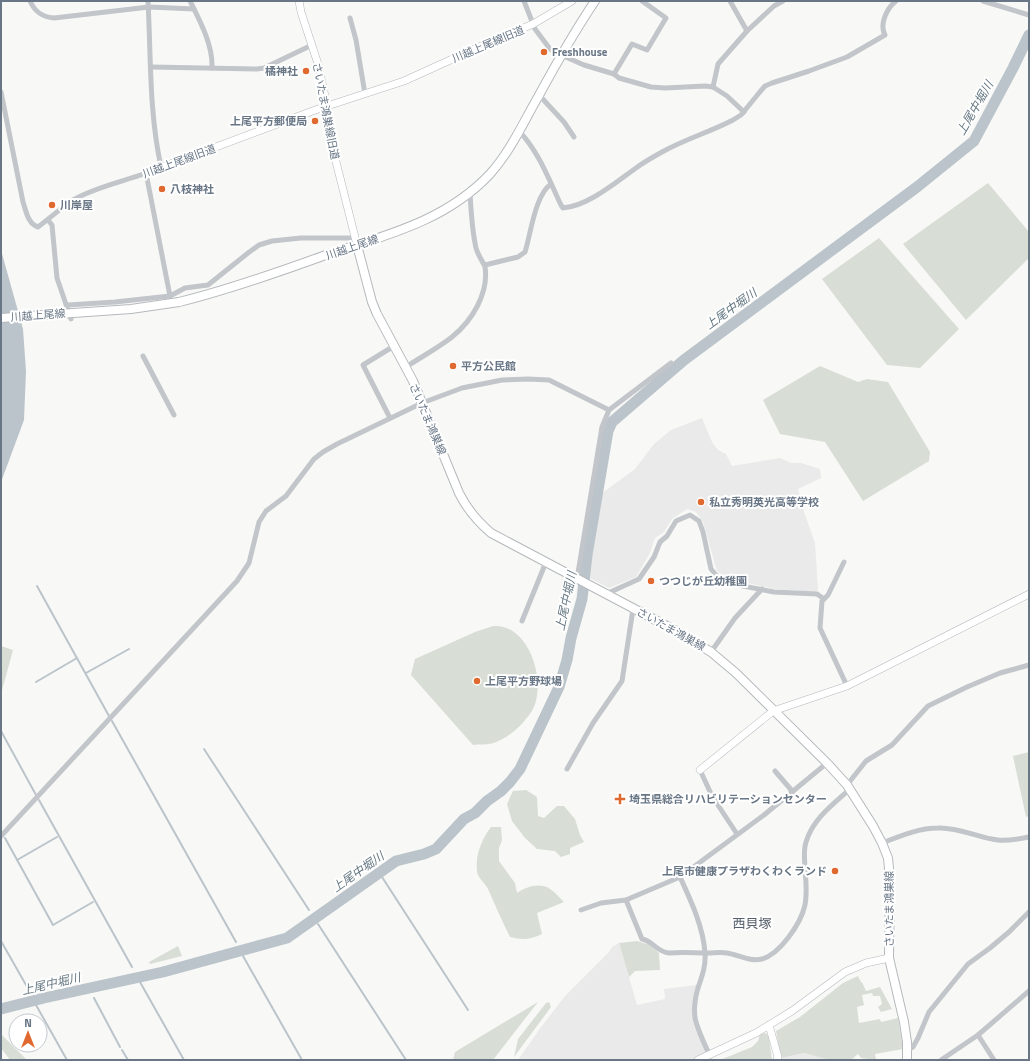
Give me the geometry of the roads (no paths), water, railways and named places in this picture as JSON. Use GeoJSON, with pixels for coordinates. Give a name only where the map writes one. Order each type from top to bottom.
{"type":"FeatureCollection","features":[{"type":"Feature","properties":{"kind":"main road","name":"川越上尾線"},"geometry":{"type":"LineString","coordinates":[[1,318],[131,309],[179,302],[235,287],[356,241],[417,224],[454,205],[470,193],[499,163],[519,131],[561,56],[595,1]]}},
{"type":"Feature","properties":{"kind":"main road","name":"さいたま鴻巣線"},"geometry":{"type":"LineString","coordinates":[[356,241],[372,302],[377,314],[406,367],[459,492],[464,503],[473,516],[491,533],[690,638],[711,652],[736,674],[827,763],[848,787],[873,826],[888,858],[890,879],[889,958],[904,1022],[907,1060]]}},
{"type":"Feature","properties":{"kind":"street"},"geometry":{"type":"LineString","coordinates":[[30,1],[36,12],[42,16],[54,18],[149,7],[194,9]]}},
{"type":"Feature","properties":{"kind":"street"},"geometry":{"type":"LineString","coordinates":[[148,1],[152,110],[161,167]]}},
{"type":"Feature","properties":{"kind":"street"},"geometry":{"type":"LineString","coordinates":[[190,1],[209,46],[212,68]]}},
{"type":"Feature","properties":{"kind":"street","name":"さいたま鴻巣線旧道"},"geometry":{"type":"LineString","coordinates":[[299,1],[325,96],[326,119],[329,134],[356,241]]}},
{"type":"Feature","properties":{"kind":"street"},"geometry":{"type":"LineString","coordinates":[[524,1],[533,24],[550,49],[561,56],[614,74],[619,78],[651,87],[713,87],[727,96],[744,112]]}},
{"type":"Feature","properties":{"kind":"street","name":"川越上尾線旧道"},"geometry":{"type":"LineString","coordinates":[[1,92],[26,214],[30,222],[34,226],[38,227],[76,198],[415,76],[533,24],[572,1]]}},
{"type":"Feature","properties":{"kind":"street"},"geometry":{"type":"LineString","coordinates":[[614,74],[632,44],[648,50],[666,18],[642,1]]}},
{"type":"Feature","properties":{"kind":"street"},"geometry":{"type":"LineString","coordinates":[[730,1],[747,31]]}},
{"type":"Feature","properties":{"kind":"street"},"geometry":{"type":"LineString","coordinates":[[713,87],[718,64],[747,31],[774,6],[783,1]]}},
{"type":"Feature","properties":{"kind":"street"},"geometry":{"type":"LineString","coordinates":[[519,131],[532,146],[563,208],[580,203],[600,193],[638,166],[663,151],[733,120],[744,112],[762,90],[772,83],[847,57],[885,34],[883,30],[885,15],[887,10],[896,1]]}},
{"type":"Feature","properties":{"kind":"street"},"geometry":{"type":"LineString","coordinates":[[983,1],[1029,15]]}},
{"type":"Feature","properties":{"kind":"street"},"geometry":{"type":"LineString","coordinates":[[350,18],[356,40],[365,94]]}},
{"type":"Feature","properties":{"kind":"street"},"geometry":{"type":"LineString","coordinates":[[151,67],[248,70],[264,68],[312,45]]}},
{"type":"Feature","properties":{"kind":"street"},"geometry":{"type":"LineString","coordinates":[[539,95],[564,122],[574,137]]}},
{"type":"Feature","properties":{"kind":"street"},"geometry":{"type":"LineString","coordinates":[[146,173],[170,296]]}},
{"type":"Feature","properties":{"kind":"street"},"geometry":{"type":"LineString","coordinates":[[485,265],[518,257],[525,252],[538,200],[546,187],[551,184]]}},
{"type":"Feature","properties":{"kind":"street"},"geometry":{"type":"LineString","coordinates":[[406,367],[452,336],[465,324],[476,308],[484,291],[485,265],[481,261],[476,249],[470,193]]}},
{"type":"Feature","properties":{"kind":"street"},"geometry":{"type":"LineString","coordinates":[[48,220],[52,225],[57,278],[68,305],[71,319]]}},
{"type":"Feature","properties":{"kind":"street"},"geometry":{"type":"LineString","coordinates":[[68,305],[170,296],[185,288],[208,285],[241,257],[264,243],[272,241],[301,238],[356,241]]}},
{"type":"Feature","properties":{"kind":"street"},"geometry":{"type":"LineString","coordinates":[[390,418],[364,363],[394,346]]}},
{"type":"Feature","properties":{"kind":"street"},"geometry":{"type":"LineString","coordinates":[[143,356],[174,415]]}},
{"type":"Feature","properties":{"kind":"street"},"geometry":{"type":"LineString","coordinates":[[582,582],[602,427],[609,410],[671,363]]}},
{"type":"Feature","properties":{"kind":"street"},"geometry":{"type":"LineString","coordinates":[[1,836],[237,581],[249,563],[259,522],[266,511],[286,496],[303,472],[314,459],[323,452],[422,403],[462,388],[502,380],[549,380],[609,410]]}},
{"type":"Feature","properties":{"kind":"street"},"geometry":{"type":"LineString","coordinates":[[605,594],[639,579],[654,557],[660,542],[667,536],[676,521],[690,515],[698,521],[703,532],[711,569],[722,582],[774,592],[817,594],[824,599]]}},
{"type":"Feature","properties":{"kind":"street"},"geometry":{"type":"LineString","coordinates":[[522,621],[546,562]]}},
{"type":"Feature","properties":{"kind":"street"},"geometry":{"type":"LineString","coordinates":[[844,562],[828,595],[822,601],[820,628],[847,686]]}},
{"type":"Feature","properties":{"kind":"street"},"geometry":{"type":"LineString","coordinates":[[711,652],[735,618],[762,590]]}},
{"type":"Feature","properties":{"kind":"street"},"geometry":{"type":"LineString","coordinates":[[737,834],[712,796],[700,770],[773,711],[847,686],[1029,594]]}},
{"type":"Feature","properties":{"kind":"street"},"geometry":{"type":"LineString","coordinates":[[567,768],[593,723],[622,681],[633,608]]}},
{"type":"Feature","properties":{"kind":"street"},"geometry":{"type":"LineString","coordinates":[[626,900],[642,939],[652,942],[662,952],[726,953],[755,960],[771,955],[779,949],[794,929],[803,912],[806,901],[804,847],[809,834],[816,821],[848,787],[866,761],[892,745],[928,706],[967,686],[1029,665]]}},
{"type":"Feature","properties":{"kind":"street"},"geometry":{"type":"LineString","coordinates":[[581,910],[601,903],[626,900],[680,877],[764,815],[827,763]]}},
{"type":"Feature","properties":{"kind":"street"},"geometry":{"type":"LineString","coordinates":[[775,770],[793,792]]}},
{"type":"Feature","properties":{"kind":"street"},"geometry":{"type":"LineString","coordinates":[[882,843],[928,828],[940,828],[999,840],[1018,840],[1029,837]]}},
{"type":"Feature","properties":{"kind":"street"},"geometry":{"type":"LineString","coordinates":[[680,877],[696,913],[705,953],[703,974],[698,990],[696,1021],[710,1056]]}},
{"type":"Feature","properties":{"kind":"street"},"geometry":{"type":"LineString","coordinates":[[907,1050],[913,1047],[929,1012],[968,964],[1009,932],[1029,912]]}},
{"type":"Feature","properties":{"kind":"street"},"geometry":{"type":"LineString","coordinates":[[698,1060],[710,1056],[752,1036],[792,1012],[845,972],[866,963],[889,958]]}},
{"type":"Feature","properties":{"kind":"street"},"geometry":{"type":"LineString","coordinates":[[941,1060],[978,1035],[1029,991]]}},
{"type":"Feature","properties":{"kind":"street"},"geometry":{"type":"LineString","coordinates":[[769,1025],[778,1060]]}},
{"type":"Feature","properties":{"kind":"street"},"geometry":{"type":"LineString","coordinates":[[978,1035],[994,1060]]}},
{"type":"Feature","properties":{"kind":"waterway","name":"上尾中堀川"},"geometry":{"type":"LineString","coordinates":[[1,1009],[163,972],[287,938],[396,861],[424,854],[436,849],[464,819],[475,813],[487,801],[501,791],[520,769],[559,687],[582,599],[587,555],[608,431],[612,422],[684,360],[917,187],[974,141],[1029,35]]}},
{"type":"Feature","properties":{"kind":"waterway"},"geometry":{"type":"LineString","coordinates":[[37,586],[109,716]]}},
{"type":"Feature","properties":{"kind":"waterway"},"geometry":{"type":"LineString","coordinates":[[86,673],[129,649]]}},
{"type":"Feature","properties":{"kind":"waterway"},"geometry":{"type":"LineString","coordinates":[[36,682],[77,658]]}},
{"type":"Feature","properties":{"kind":"waterway"},"geometry":{"type":"LineString","coordinates":[[112,721],[236,942]]}},
{"type":"Feature","properties":{"kind":"waterway"},"geometry":{"type":"LineString","coordinates":[[1,731],[36,795]]}},
{"type":"Feature","properties":{"kind":"waterway"},"geometry":{"type":"LineString","coordinates":[[204,749],[309,910]]}},
{"type":"Feature","properties":{"kind":"waterway"},"geometry":{"type":"LineString","coordinates":[[39,800],[132,967]]}},
{"type":"Feature","properties":{"kind":"waterway"},"geometry":{"type":"LineString","coordinates":[[17,860],[57,837]]}},
{"type":"Feature","properties":{"kind":"waterway"},"geometry":{"type":"LineString","coordinates":[[5,838],[53,925],[93,902]]}},
{"type":"Feature","properties":{"kind":"waterway"},"geometry":{"type":"LineString","coordinates":[[382,877],[468,1010]]}},
{"type":"Feature","properties":{"kind":"waterway"},"geometry":{"type":"LineString","coordinates":[[318,924],[406,1060]]}},
{"type":"Feature","properties":{"kind":"waterway"},"geometry":{"type":"LineString","coordinates":[[1,941],[30,992]]}},
{"type":"Feature","properties":{"kind":"waterway"},"geometry":{"type":"LineString","coordinates":[[243,956],[302,1060]]}},
{"type":"Feature","properties":{"kind":"waterway"},"geometry":{"type":"LineString","coordinates":[[140,982],[184,1060]]}},
{"type":"Feature","properties":{"kind":"waterway"},"geometry":{"type":"LineString","coordinates":[[94,998],[120,1047]]}},
{"type":"Feature","properties":{"kind":"waterway"},"geometry":{"type":"LineString","coordinates":[[36,1005],[67,1060]]}},
{"type":"Feature","properties":{"kind":"waterway"},"geometry":{"type":"LineString","coordinates":[[122,1050],[128,1060]]}},
{"type":"Feature","properties":{"kind":"place","name":"Freshhouse"},"geometry":{"type":"Point","coordinates":[544,52]}},
{"type":"Feature","properties":{"kind":"place","name":"橘神社"},"geometry":{"type":"Point","coordinates":[306,71]}},
{"type":"Feature","properties":{"kind":"place","name":"上尾平方郵便局"},"geometry":{"type":"Point","coordinates":[315,121]}},
{"type":"Feature","properties":{"kind":"place","name":"八枝神社"},"geometry":{"type":"Point","coordinates":[162,189]}},
{"type":"Feature","properties":{"kind":"place","name":"川岸屋"},"geometry":{"type":"Point","coordinates":[52,205]}},
{"type":"Feature","properties":{"kind":"place","name":"平方公民館"},"geometry":{"type":"Point","coordinates":[453,366]}},
{"type":"Feature","properties":{"kind":"place","name":"私立秀明英光高等学校"},"geometry":{"type":"Point","coordinates":[701,502]}},
{"type":"Feature","properties":{"kind":"place","name":"つつじが丘幼稚園"},"geometry":{"type":"Point","coordinates":[651,581]}},
{"type":"Feature","properties":{"kind":"place","name":"上尾平方野球場"},"geometry":{"type":"Point","coordinates":[477,681]}},
{"type":"Feature","properties":{"kind":"place","name":"埼玉県総合リハビリテーションセンター"},"geometry":{"type":"Point","coordinates":[620,799]}},
{"type":"Feature","properties":{"kind":"place","name":"上尾市健康プラザわくわくランド"},"geometry":{"type":"Point","coordinates":[835,871]}},
{"type":"Feature","properties":{"kind":"district","name":"西貝塚"},"geometry":{"type":"Point","coordinates":[752,923]}}]}
